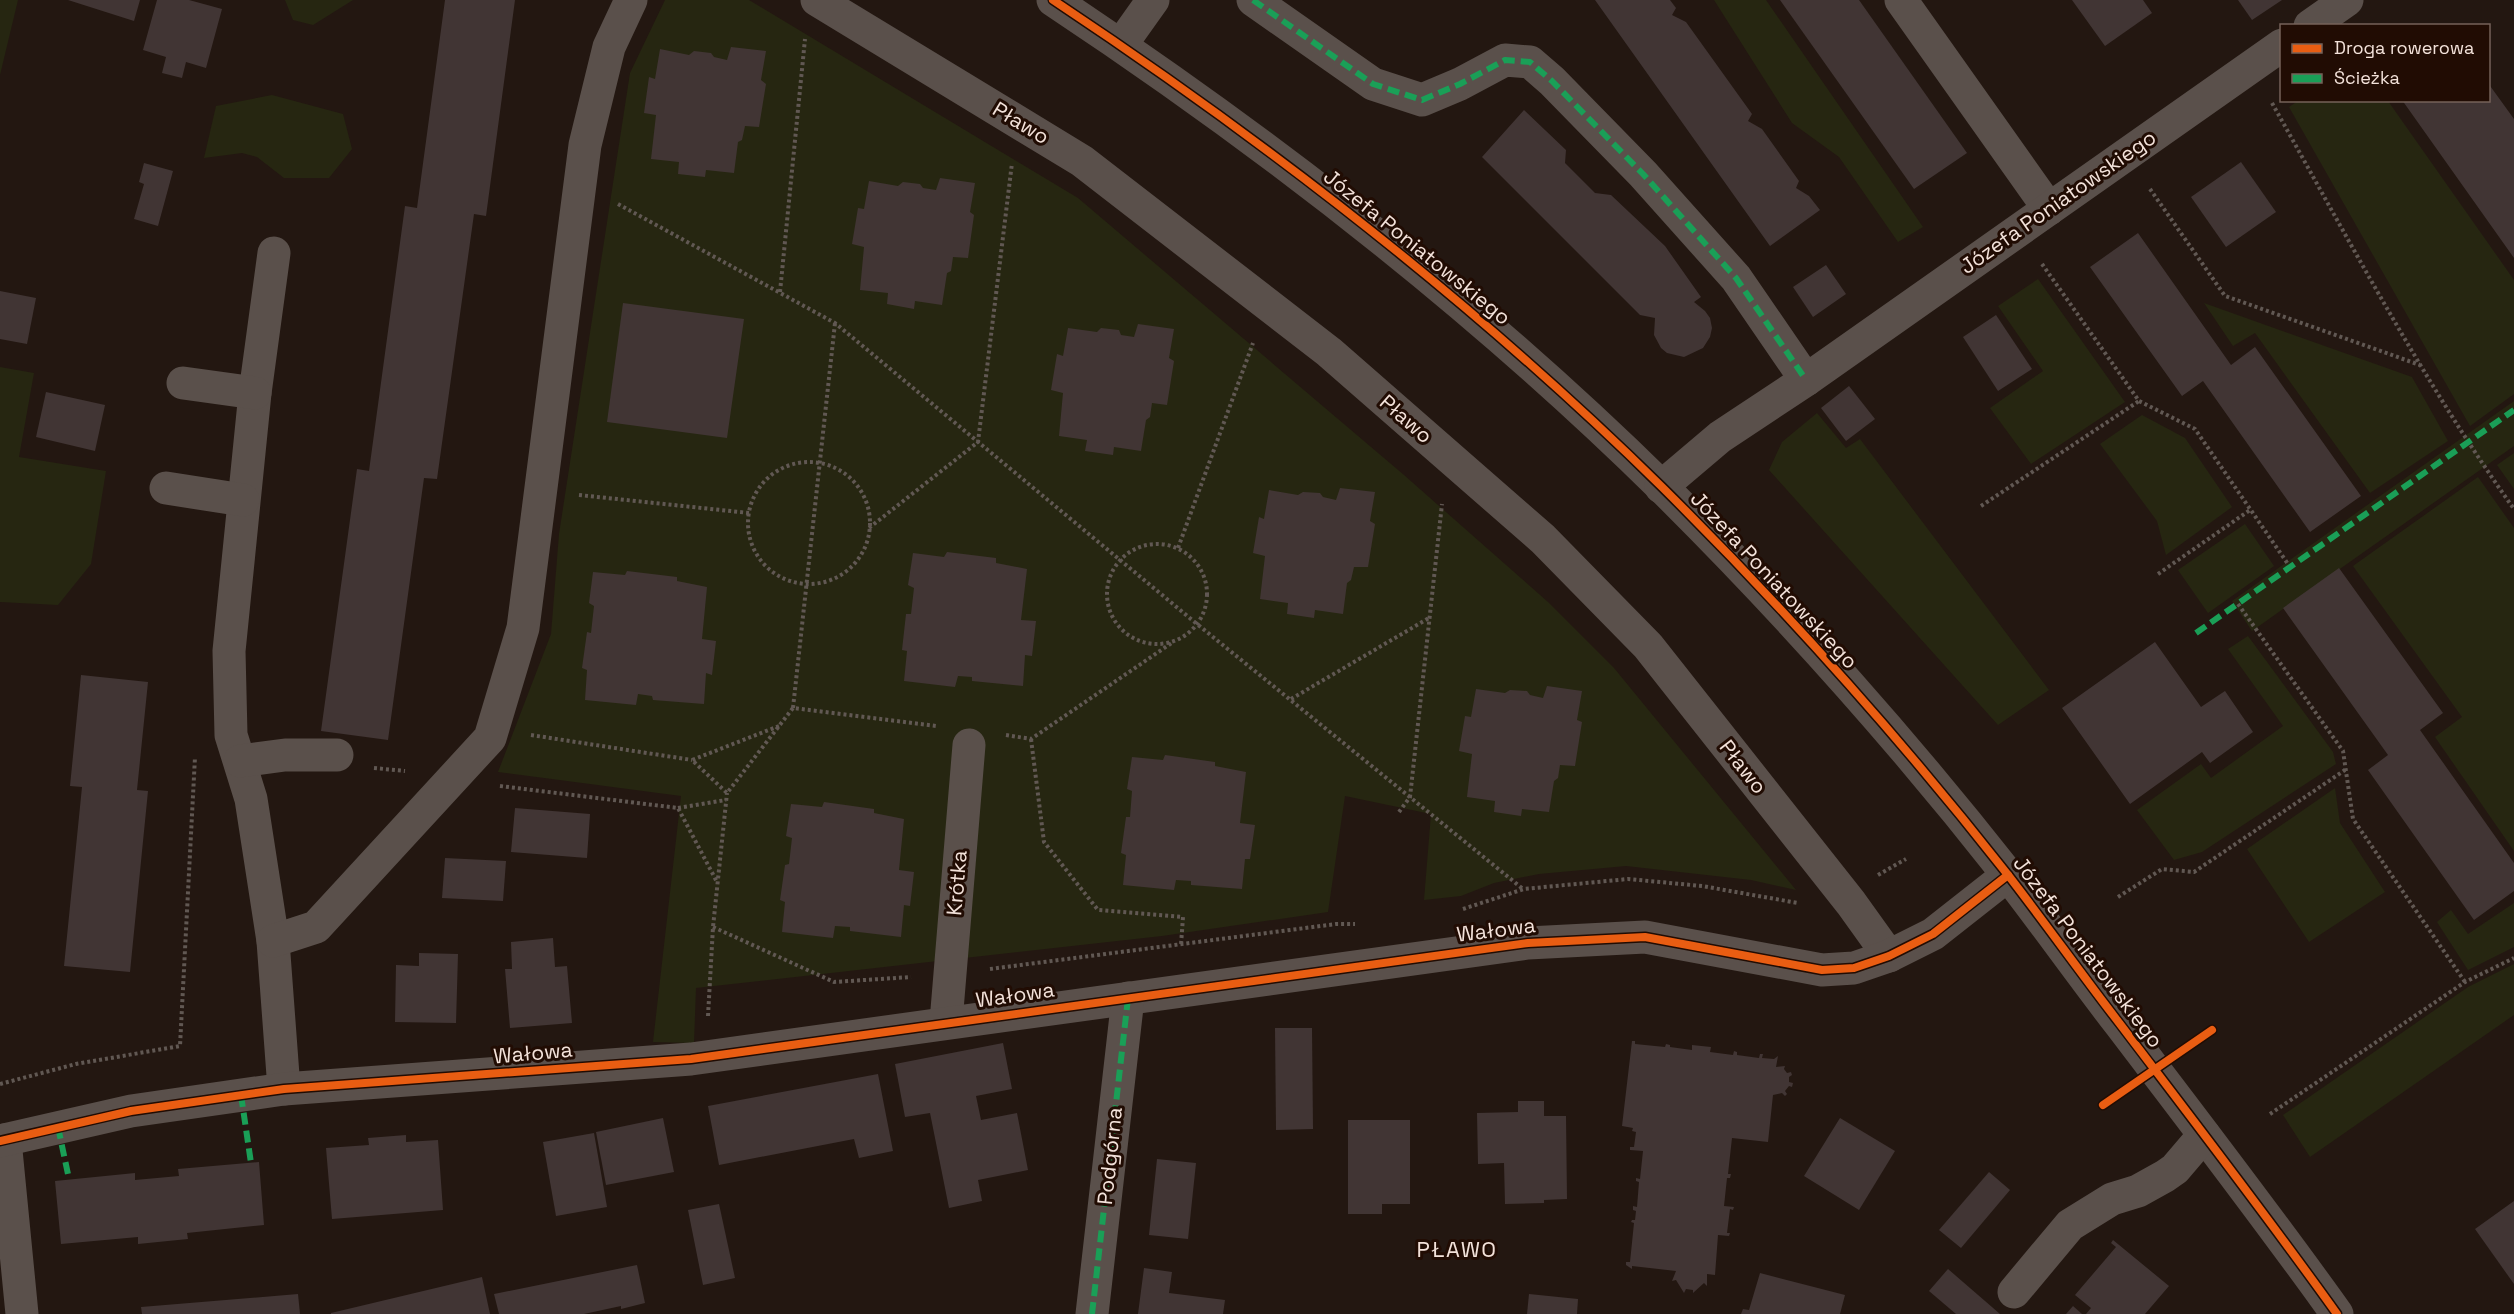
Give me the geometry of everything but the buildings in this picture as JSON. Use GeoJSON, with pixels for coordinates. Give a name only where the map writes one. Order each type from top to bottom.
{"type":"FeatureCollection","features":[{"type":"Feature","properties":{"kind":"street"},"geometry":{"type":"LineString","coordinates":[[273,940],[316,927],[490,738],[524,628],[585,145],[609,47],[631,0]]}},
{"type":"Feature","properties":{"kind":"street","name":"Pławo"},"geometry":{"type":"LineString","coordinates":[[817,0],[1082,161],[1329,352],[1543,539],[1648,646],[1889,956]]}},
{"type":"Feature","properties":{"kind":"street","name":"Józefa Poniatowskiego"},"geometry":{"type":"LineString","coordinates":[[1053,0],[1121,45],[1270,151],[1362,223],[1532,366],[1661,487],[1809,640],[1891,733],[2008,875],[2337,1314]]}},
{"type":"Feature","properties":{"kind":"street"},"geometry":{"type":"LineString","coordinates":[[1121,45],[1153,0]]}},
{"type":"Feature","properties":{"kind":"street"},"geometry":{"type":"LineString","coordinates":[[1253,0],[1373,84],[1422,100],[1460,84],[1505,60],[1530,62],[1552,81],[1643,174],[1736,278],[1806,380]]}},
{"type":"Feature","properties":{"kind":"street"},"geometry":{"type":"LineString","coordinates":[[1901,0],[2049,209]]}},
{"type":"Feature","properties":{"kind":"street"},"geometry":{"type":"LineString","coordinates":[[2313,24],[2346,0]]}},
{"type":"Feature","properties":{"kind":"street","name":"Józefa Poniatowskiego"},"geometry":{"type":"LineString","coordinates":[[1661,487],[1720,437],[1806,380],[2280,46]]}},
{"type":"Feature","properties":{"kind":"street"},"geometry":{"type":"LineString","coordinates":[[274,253],[255,393],[229,651],[235,748],[251,799],[273,940],[284,1089]]}},
{"type":"Feature","properties":{"kind":"street"},"geometry":{"type":"LineString","coordinates":[[183,383],[255,393]]}},
{"type":"Feature","properties":{"kind":"street"},"geometry":{"type":"LineString","coordinates":[[166,488],[243,500]]}},
{"type":"Feature","properties":{"kind":"street","name":"Krótka"},"geometry":{"type":"LineString","coordinates":[[946,1022],[958,736]]}},
{"type":"Feature","properties":{"kind":"street"},"geometry":{"type":"LineString","coordinates":[[235,748],[285,755],[337,755]]}},
{"type":"Feature","properties":{"kind":"street","name":"Wałowa"},"geometry":{"type":"LineString","coordinates":[[2,1140],[131,1111],[284,1089],[706,1057],[1528,943],[1645,937],[1822,970],[1854,968],[1889,956],[1934,934],[2008,875]]}},
{"type":"Feature","properties":{"kind":"street","name":"Podgórna"},"geometry":{"type":"LineString","coordinates":[[1092,1314],[1128,998]]}},
{"type":"Feature","properties":{"kind":"street"},"geometry":{"type":"LineString","coordinates":[[2014,1292],[2070,1225],[2112,1200],[2138,1191],[2165,1176],[2175,1169],[2204,1135]]}},
{"type":"Feature","properties":{"kind":"street"},"geometry":{"type":"LineString","coordinates":[[2,1140],[22,1314]]}},
{"type":"Feature","properties":{"kind":"path"},"geometry":{"type":"LineString","coordinates":[[780,292],[806,32]]}},
{"type":"Feature","properties":{"kind":"path"},"geometry":{"type":"LineString","coordinates":[[2272,103],[2420,366],[2468,444],[2514,509]]}},
{"type":"Feature","properties":{"kind":"path"},"geometry":{"type":"LineString","coordinates":[[869,528],[978,442],[1017,121]]}},
{"type":"Feature","properties":{"kind":"path"},"geometry":{"type":"LineString","coordinates":[[2150,189],[2225,296],[2420,366]]}},
{"type":"Feature","properties":{"kind":"path"},"geometry":{"type":"LineString","coordinates":[[614,201],[835,323],[1119,560],[1524,889]]}},
{"type":"Feature","properties":{"kind":"path"},"geometry":{"type":"LineString","coordinates":[[2042,264],[2139,401],[2195,429],[2290,567]]}},
{"type":"Feature","properties":{"kind":"path"},"geometry":{"type":"LineString","coordinates":[[706,1057],[713,927],[727,793],[793,708],[835,323]]}},
{"type":"Feature","properties":{"kind":"path"},"geometry":{"type":"LineString","coordinates":[[1178,548],[1257,333]]}},
{"type":"Feature","properties":{"kind":"path"},"geometry":{"type":"LineString","coordinates":[[1981,506],[2139,401]]}},
{"type":"Feature","properties":{"kind":"path"},"geometry":{"type":"LineString","coordinates":[[802,462],[821,463],[840,469],[855,482],[865,498],[870,518],[868,539],[859,558],[844,572],[826,582],[805,584],[785,579],[767,568],[755,551],[748,532],[749,513],[755,494],[766,479],[783,468],[802,462]]}},
{"type":"Feature","properties":{"kind":"path"},"geometry":{"type":"LineString","coordinates":[[575,494],[749,513]]}},
{"type":"Feature","properties":{"kind":"path"},"geometry":{"type":"LineString","coordinates":[[1399,812],[1410,797],[1443,494]]}},
{"type":"Feature","properties":{"kind":"path"},"geometry":{"type":"LineString","coordinates":[[2158,574],[2250,510]]}},
{"type":"Feature","properties":{"kind":"path"},"geometry":{"type":"LineString","coordinates":[[1002,735],[1031,739],[1189,633],[1197,624],[1206,604],[1207,587],[1201,570],[1192,557],[1178,548],[1163,543],[1147,544],[1132,549],[1119,560],[1110,573],[1106,588],[1107,604],[1113,619],[1124,633],[1138,642],[1156,644],[1173,642]]}},
{"type":"Feature","properties":{"kind":"path"},"geometry":{"type":"LineString","coordinates":[[2238,604],[2343,751],[2353,819],[2465,982]]}},
{"type":"Feature","properties":{"kind":"path"},"geometry":{"type":"LineString","coordinates":[[1290,700],[1430,618]]}},
{"type":"Feature","properties":{"kind":"path"},"geometry":{"type":"LineString","coordinates":[[793,708],[958,736]]}},
{"type":"Feature","properties":{"kind":"path"},"geometry":{"type":"LineString","coordinates":[[727,793],[692,760],[779,726]]}},
{"type":"Feature","properties":{"kind":"path"},"geometry":{"type":"LineString","coordinates":[[1031,739],[1044,842],[1098,910],[1183,917],[1181,945]]}},
{"type":"Feature","properties":{"kind":"path"},"geometry":{"type":"LineString","coordinates":[[0,1084],[76,1064],[180,1046],[195,753]]}},
{"type":"Feature","properties":{"kind":"path"},"geometry":{"type":"LineString","coordinates":[[2118,897],[2162,869],[2194,872],[2345,770]]}},
{"type":"Feature","properties":{"kind":"path"},"geometry":{"type":"LineString","coordinates":[[451,780],[678,808],[726,800]]}},
{"type":"Feature","properties":{"kind":"path"},"geometry":{"type":"LineString","coordinates":[[678,808],[717,882]]}},
{"type":"Feature","properties":{"kind":"path"},"geometry":{"type":"LineString","coordinates":[[1455,911],[1524,889],[1628,879],[1702,886],[1823,906],[1906,859]]}},
{"type":"Feature","properties":{"kind":"path"},"geometry":{"type":"LineString","coordinates":[[713,927],[834,982],[949,973],[1335,924],[1366,924]]}},
{"type":"Feature","properties":{"kind":"path"},"geometry":{"type":"LineString","coordinates":[[2270,1114],[2465,982],[2514,958]]}},
{"type":"Feature","properties":{"kind":"shaded area"},"geometry":{"type":"Polygon","coordinates":[[[0,0],[18,0],[0,75],[0,0]]]}},
{"type":"Feature","properties":{"kind":"shaded area"},"geometry":{"type":"Polygon","coordinates":[[[285,0],[353,0],[313,25],[293,20],[285,0]]]}},
{"type":"Feature","properties":{"kind":"shaded area"},"geometry":{"type":"Polygon","coordinates":[[[665,0],[749,0],[1078,198],[1404,475],[1548,602],[1614,668],[1796,890],[1751,880],[1626,866],[1539,874],[1494,883],[1461,896],[1424,900],[1431,814],[1345,796],[1328,912],[1162,936],[696,988],[694,1043],[653,1042],[681,796],[498,772],[551,634],[559,534],[630,73],[665,0]]]}},
{"type":"Feature","properties":{"kind":"shaded area"},"geometry":{"type":"Polygon","coordinates":[[[1714,0],[1766,0],[1923,227],[1898,242],[1839,157],[1792,123],[1714,0]]]}},
{"type":"Feature","properties":{"kind":"shaded area"},"geometry":{"type":"Polygon","coordinates":[[[272,95],[343,114],[352,149],[329,178],[284,178],[257,157],[242,153],[204,158],[216,106],[272,95]]]}},
{"type":"Feature","properties":{"kind":"shaded area"},"geometry":{"type":"Polygon","coordinates":[[[2296,102],[2389,102],[2514,280],[2514,394],[2470,426],[2289,107],[2296,102]]]}},
{"type":"Feature","properties":{"kind":"shaded area"},"geometry":{"type":"Polygon","coordinates":[[[2038,279],[2125,402],[2031,464],[1990,408],[2043,371],[1998,306],[2038,279]]]}},
{"type":"Feature","properties":{"kind":"shaded area"},"geometry":{"type":"Polygon","coordinates":[[[2204,303],[2412,377],[2448,441],[2370,493],[2255,333],[2233,346],[2204,303]]]}},
{"type":"Feature","properties":{"kind":"shaded area"},"geometry":{"type":"Polygon","coordinates":[[[0,367],[34,373],[19,457],[106,471],[91,564],[58,605],[0,602],[0,367]]]}},
{"type":"Feature","properties":{"kind":"shaded area"},"geometry":{"type":"Polygon","coordinates":[[[2514,401],[2514,446],[2252,631],[2232,601],[2514,401]]]}},
{"type":"Feature","properties":{"kind":"shaded area"},"geometry":{"type":"Polygon","coordinates":[[[1817,413],[1846,448],[1860,439],[2049,690],[1998,725],[1769,470],[1782,442],[1817,413]]]}},
{"type":"Feature","properties":{"kind":"shaded area"},"geometry":{"type":"Polygon","coordinates":[[[2142,415],[2185,438],[2232,507],[2166,555],[2157,521],[2100,444],[2142,415]]]}},
{"type":"Feature","properties":{"kind":"shaded area"},"geometry":{"type":"Polygon","coordinates":[[[2514,453],[2514,489],[2497,465],[2514,453]]]}},
{"type":"Feature","properties":{"kind":"shaded area"},"geometry":{"type":"Polygon","coordinates":[[[2478,477],[2514,528],[2514,851],[2435,737],[2462,717],[2353,566],[2478,477]]]}},
{"type":"Feature","properties":{"kind":"shaded area"},"geometry":{"type":"Polygon","coordinates":[[[2245,524],[2274,566],[2208,613],[2178,570],[2245,524]]]}},
{"type":"Feature","properties":{"kind":"shaded area"},"geometry":{"type":"Polygon","coordinates":[[[2248,636],[2333,752],[2336,764],[2202,852],[2174,860],[2137,810],[2201,764],[2211,778],[2283,726],[2228,649],[2248,636]]]}},
{"type":"Feature","properties":{"kind":"shaded area"},"geometry":{"type":"Polygon","coordinates":[[[2335,788],[2340,823],[2385,892],[2309,942],[2247,849],[2335,788]]]}},
{"type":"Feature","properties":{"kind":"shaded area"},"geometry":{"type":"Polygon","coordinates":[[[2514,903],[2514,947],[2468,970],[2437,922],[2451,910],[2468,934],[2514,903]]]}},
{"type":"Feature","properties":{"kind":"shaded area"},"geometry":{"type":"Polygon","coordinates":[[[2514,964],[2514,1015],[2310,1157],[2283,1115],[2468,987],[2514,964]]]}},
{"type":"Feature","properties":{"kind":"marked path"},"geometry":{"type":"LineString","coordinates":[[1253,0],[1373,84],[1422,100],[1460,84],[1505,60],[1530,62],[1552,81],[1643,174],[1736,278],[1806,380]]}},
{"type":"Feature","properties":{"kind":"marked path"},"geometry":{"type":"LineString","coordinates":[[2196,633],[2514,410]]}},
{"type":"Feature","properties":{"kind":"marked path"},"geometry":{"type":"LineString","coordinates":[[1092,1314],[1128,998]]}},
{"type":"Feature","properties":{"kind":"marked path"},"geometry":{"type":"LineString","coordinates":[[241,1095],[251,1163]]}},
{"type":"Feature","properties":{"kind":"marked path"},"geometry":{"type":"LineString","coordinates":[[58,1127],[69,1179]]}},
{"type":"Feature","properties":{"kind":"cycle path"},"geometry":{"type":"LineString","coordinates":[[1053,0],[1214,111],[1292,169],[1445,290],[1591,419],[1708,533],[1841,676],[1967,824],[2230,1168],[2337,1314]]}},
{"type":"Feature","properties":{"kind":"cycle path"},"geometry":{"type":"LineString","coordinates":[[0,1141],[131,1111],[284,1089],[691,1059],[1528,943],[1645,937],[1822,970],[1854,968],[1889,956],[1933,934],[2008,875]]}},
{"type":"Feature","properties":{"kind":"cycle path"},"geometry":{"type":"LineString","coordinates":[[2103,1105],[2212,1030]]}},
{"type":"Feature","properties":{"kind":"district","name":"PŁAWO"},"geometry":{"type":"Point","coordinates":[1457,1249]}}]}
